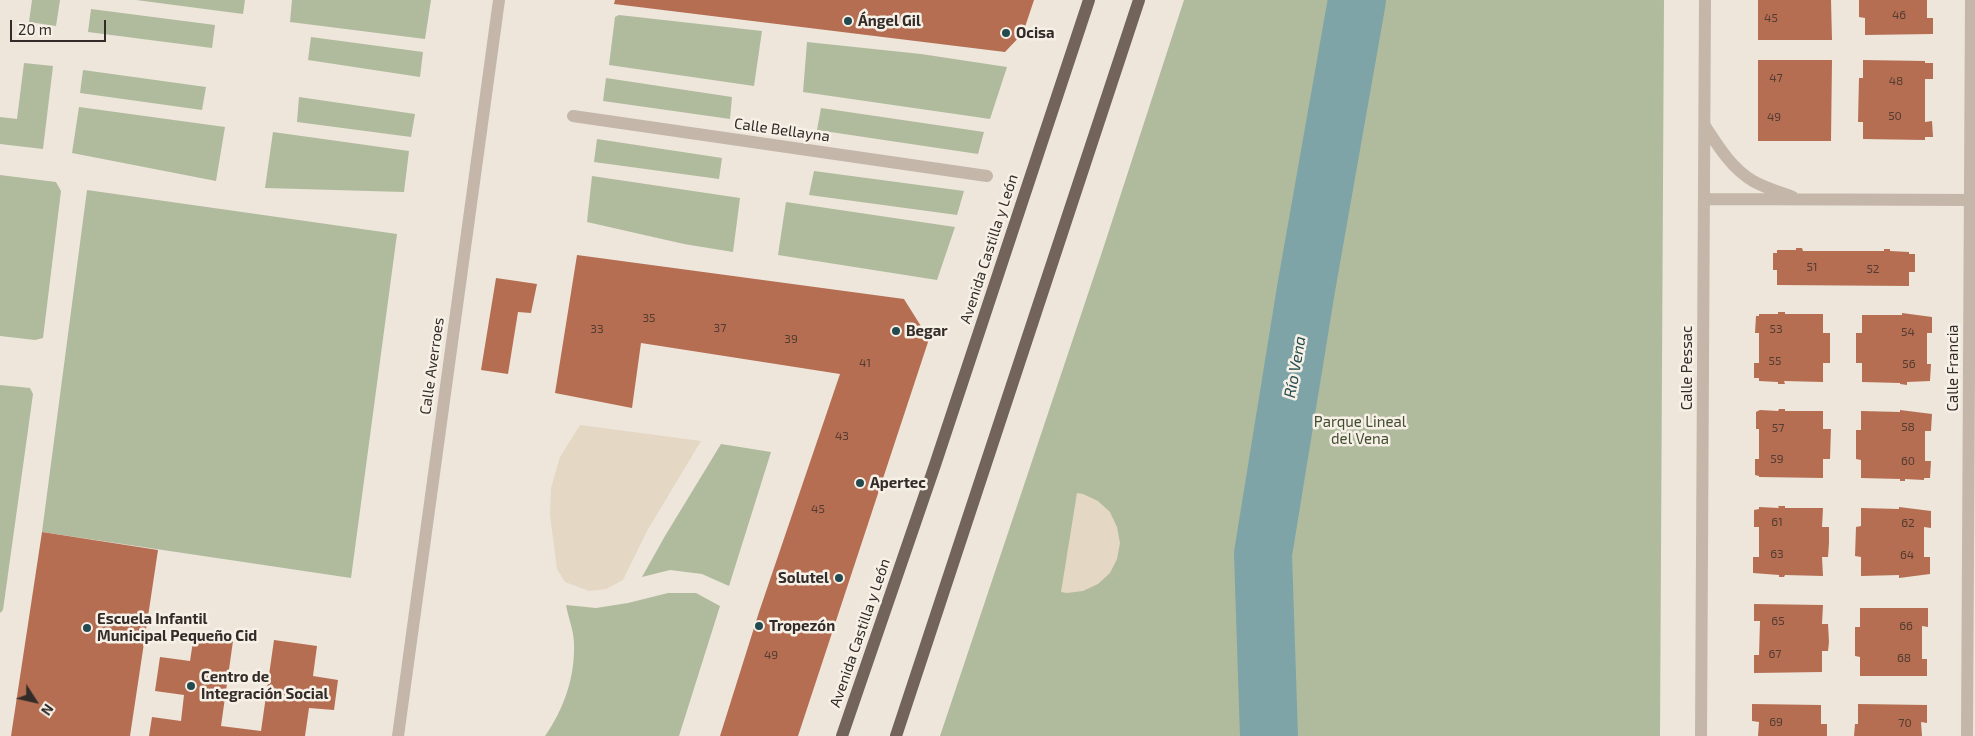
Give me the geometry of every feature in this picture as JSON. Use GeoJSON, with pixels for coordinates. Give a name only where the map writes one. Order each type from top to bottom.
{"type":"FeatureCollection","features":[{"type":"Feature","properties":{"kind":"main road","name":"Avenida Castilla y León"},"geometry":{"type":"LineString","coordinates":[[842,736],[935,465],[1089,0]]}},
{"type":"Feature","properties":{"kind":"main road"},"geometry":{"type":"LineString","coordinates":[[896,736],[1139,0]]}},
{"type":"Feature","properties":{"kind":"street","name":"Calle Averroes"},"geometry":{"type":"LineString","coordinates":[[398,736],[499,0]]}},
{"type":"Feature","properties":{"kind":"street","name":"Calle Pessac"},"geometry":{"type":"LineString","coordinates":[[1701,736],[1706,0]]}},
{"type":"Feature","properties":{"kind":"street","name":"Calle Francia"},"geometry":{"type":"LineString","coordinates":[[1967,736],[1973,200],[1971,0]]}},
{"type":"Feature","properties":{"kind":"street","name":"Calle Bellayna"},"geometry":{"type":"LineString","coordinates":[[573,116],[987,176]]}},
{"type":"Feature","properties":{"kind":"street"},"geometry":{"type":"LineString","coordinates":[[1705,126],[1736,167],[1753,181],[1800,199]]}},
{"type":"Feature","properties":{"kind":"street"},"geometry":{"type":"LineString","coordinates":[[1704,198],[1973,200]]}},
{"type":"Feature","properties":{"kind":"green space"},"geometry":{"type":"Polygon","coordinates":[[[32,0],[60,0],[56,26],[29,22],[32,0]]]}},
{"type":"Feature","properties":{"kind":"green space"},"geometry":{"type":"Polygon","coordinates":[[[136,0],[245,0],[243,14],[136,0]]]}},
{"type":"Feature","properties":{"kind":"green space"},"geometry":{"type":"Polygon","coordinates":[[[292,0],[431,0],[425,39],[290,22],[292,0]]]}},
{"type":"Feature","properties":{"kind":"green space","name":"Parque Lineal del Vena"},"geometry":{"type":"Polygon","coordinates":[[[1184,0],[1664,0],[1660,736],[940,736],[1184,0]]]}},
{"type":"Feature","properties":{"kind":"green space"},"geometry":{"type":"Polygon","coordinates":[[[91,9],[215,25],[212,48],[88,32],[91,9]]]}},
{"type":"Feature","properties":{"kind":"green space"},"geometry":{"type":"Polygon","coordinates":[[[619,15],[762,31],[754,86],[609,65],[615,17],[619,15]]]}},
{"type":"Feature","properties":{"kind":"green space"},"geometry":{"type":"Polygon","coordinates":[[[311,37],[423,52],[420,77],[308,60],[311,37]]]}},
{"type":"Feature","properties":{"kind":"green space"},"geometry":{"type":"Polygon","coordinates":[[[807,42],[921,54],[1007,67],[990,119],[803,92],[807,42]]]}},
{"type":"Feature","properties":{"kind":"green space"},"geometry":{"type":"Polygon","coordinates":[[[24,63],[53,66],[43,149],[0,144],[0,117],[17,119],[24,63]]]}},
{"type":"Feature","properties":{"kind":"green space"},"geometry":{"type":"Polygon","coordinates":[[[83,70],[206,87],[202,110],[80,93],[83,70]]]}},
{"type":"Feature","properties":{"kind":"green space"},"geometry":{"type":"Polygon","coordinates":[[[606,78],[732,97],[730,119],[603,101],[606,78]]]}},
{"type":"Feature","properties":{"kind":"green space"},"geometry":{"type":"Polygon","coordinates":[[[299,97],[415,114],[411,137],[297,122],[299,97]]]}},
{"type":"Feature","properties":{"kind":"green space"},"geometry":{"type":"Polygon","coordinates":[[[79,107],[225,127],[216,181],[72,153],[79,107]]]}},
{"type":"Feature","properties":{"kind":"green space"},"geometry":{"type":"Polygon","coordinates":[[[821,108],[984,132],[978,154],[817,130],[821,108]]]}},
{"type":"Feature","properties":{"kind":"green space"},"geometry":{"type":"Polygon","coordinates":[[[273,132],[409,151],[404,192],[265,188],[273,132]]]}},
{"type":"Feature","properties":{"kind":"green space"},"geometry":{"type":"Polygon","coordinates":[[[597,139],[722,158],[719,179],[594,162],[597,139]]]}},
{"type":"Feature","properties":{"kind":"green space"},"geometry":{"type":"Polygon","coordinates":[[[814,171],[964,191],[957,215],[809,195],[814,171]]]}},
{"type":"Feature","properties":{"kind":"green space"},"geometry":{"type":"Polygon","coordinates":[[[0,175],[56,182],[61,191],[43,338],[35,340],[0,336],[0,175]]]}},
{"type":"Feature","properties":{"kind":"green space"},"geometry":{"type":"Polygon","coordinates":[[[592,176],[740,198],[733,252],[684,244],[587,222],[592,176]]]}},
{"type":"Feature","properties":{"kind":"green space"},"geometry":{"type":"Polygon","coordinates":[[[87,190],[397,234],[351,578],[42,532],[87,190]]]}},
{"type":"Feature","properties":{"kind":"green space"},"geometry":{"type":"Polygon","coordinates":[[[786,202],[955,227],[937,280],[778,255],[786,202]]]}},
{"type":"Feature","properties":{"kind":"green space"},"geometry":{"type":"Polygon","coordinates":[[[0,385],[30,388],[33,394],[3,610],[0,613],[0,385]]]}},
{"type":"Feature","properties":{"kind":"green space"},"geometry":{"type":"Polygon","coordinates":[[[721,444],[771,452],[729,586],[702,574],[670,570],[642,577],[665,536],[721,444]]]}},
{"type":"Feature","properties":{"kind":"green space"},"geometry":{"type":"Polygon","coordinates":[[[668,593],[696,593],[720,606],[679,736],[545,736],[563,704],[573,669],[574,639],[566,605],[596,608],[628,603],[668,593]]]}},
{"type":"Feature","properties":{"kind":"shaded area"},"geometry":{"type":"Polygon","coordinates":[[[580,425],[701,441],[647,531],[623,580],[606,589],[589,591],[565,582],[557,569],[550,515],[551,488],[560,457],[580,425]]]}},
{"type":"Feature","properties":{"kind":"shaded area"},"geometry":{"type":"Polygon","coordinates":[[[1077,493],[1098,501],[1110,512],[1117,527],[1120,543],[1117,559],[1110,573],[1098,584],[1083,591],[1067,593],[1061,592],[1077,493]]]}},
{"type":"Feature","properties":{"kind":"building"},"geometry":{"type":"Polygon","coordinates":[[[615,0],[1034,0],[1023,33],[1005,52],[614,4],[615,0]]]}},
{"type":"Feature","properties":{"kind":"building"},"geometry":{"type":"Polygon","coordinates":[[[1758,0],[1831,0],[1832,40],[1758,40],[1758,0]]]}},
{"type":"Feature","properties":{"kind":"building"},"geometry":{"type":"Polygon","coordinates":[[[1859,0],[1927,0],[1927,18],[1933,18],[1933,34],[1865,35],[1865,18],[1859,17],[1859,0]]]}},
{"type":"Feature","properties":{"kind":"building"},"geometry":{"type":"Polygon","coordinates":[[[1758,60],[1832,60],[1831,141],[1758,141],[1758,60]]]}},
{"type":"Feature","properties":{"kind":"building"},"geometry":{"type":"Polygon","coordinates":[[[1863,60],[1925,61],[1925,63],[1933,63],[1933,79],[1925,79],[1925,122],[1932,121],[1933,137],[1925,137],[1925,140],[1863,139],[1863,122],[1858,122],[1859,78],[1863,78],[1863,60]]]}},
{"type":"Feature","properties":{"kind":"building"},"geometry":{"type":"Polygon","coordinates":[[[1796,248],[1802,248],[1803,251],[1884,251],[1884,249],[1890,249],[1890,251],[1909,252],[1909,254],[1915,254],[1915,272],[1909,272],[1909,286],[1777,285],[1777,270],[1773,270],[1773,253],[1777,253],[1777,250],[1796,250],[1796,248]]]}},
{"type":"Feature","properties":{"kind":"building"},"geometry":{"type":"Polygon","coordinates":[[[577,255],[904,299],[929,339],[798,736],[720,736],[759,612],[840,374],[641,343],[632,408],[555,393],[577,255]]]}},
{"type":"Feature","properties":{"kind":"building"},"geometry":{"type":"Polygon","coordinates":[[[496,278],[537,284],[531,313],[518,312],[508,374],[481,370],[496,278]]]}},
{"type":"Feature","properties":{"kind":"building"},"geometry":{"type":"Polygon","coordinates":[[[1778,312],[1785,312],[1785,314],[1823,314],[1823,333],[1830,333],[1830,363],[1823,363],[1823,382],[1784,381],[1785,384],[1778,384],[1778,382],[1759,381],[1759,378],[1754,378],[1754,363],[1759,363],[1759,333],[1755,333],[1756,316],[1759,316],[1759,314],[1778,314],[1778,312]]]}},
{"type":"Feature","properties":{"kind":"building"},"geometry":{"type":"Polygon","coordinates":[[[1902,313],[1932,317],[1932,333],[1927,333],[1927,364],[1931,364],[1930,381],[1907,382],[1907,385],[1900,383],[1862,382],[1862,363],[1856,363],[1856,333],[1862,333],[1862,315],[1902,315],[1902,313]]]}},
{"type":"Feature","properties":{"kind":"building"},"geometry":{"type":"Polygon","coordinates":[[[1779,409],[1785,409],[1785,411],[1823,411],[1823,429],[1831,429],[1830,459],[1823,459],[1823,478],[1759,477],[1755,475],[1755,459],[1759,459],[1759,429],[1756,429],[1756,412],[1760,410],[1778,411],[1779,409]]]}},
{"type":"Feature","properties":{"kind":"building"},"geometry":{"type":"Polygon","coordinates":[[[1900,410],[1932,414],[1931,431],[1925,431],[1925,461],[1931,461],[1930,478],[1900,481],[1900,479],[1861,478],[1861,460],[1856,459],[1856,430],[1861,430],[1861,411],[1900,412],[1900,410]]]}},
{"type":"Feature","properties":{"kind":"building"},"geometry":{"type":"Polygon","coordinates":[[[1778,506],[1785,506],[1785,508],[1823,508],[1822,527],[1829,527],[1829,543],[1828,557],[1822,557],[1823,576],[1785,575],[1784,577],[1779,577],[1779,575],[1753,573],[1753,557],[1759,557],[1759,527],[1754,527],[1754,510],[1759,509],[1759,507],[1779,508],[1778,506]]]}},
{"type":"Feature","properties":{"kind":"building"},"geometry":{"type":"Polygon","coordinates":[[[1899,507],[1931,511],[1931,528],[1924,527],[1924,557],[1930,557],[1930,574],[1899,578],[1899,575],[1861,576],[1861,557],[1855,556],[1856,527],[1861,526],[1861,508],[1899,509],[1899,507]]]}},
{"type":"Feature","properties":{"kind":"building","name":"Escuela Infantil Municipal Pequeño Cid"},"geometry":{"type":"Polygon","coordinates":[[[42,532],[158,550],[130,736],[11,736],[42,532]]]}},
{"type":"Feature","properties":{"kind":"building"},"geometry":{"type":"Polygon","coordinates":[[[1754,604],[1823,605],[1822,624],[1828,624],[1829,642],[1828,651],[1822,651],[1822,672],[1754,673],[1754,655],[1759,655],[1760,621],[1754,621],[1754,604]]]}},
{"type":"Feature","properties":{"kind":"building"},"geometry":{"type":"Polygon","coordinates":[[[1860,608],[1928,608],[1928,627],[1922,626],[1922,659],[1927,659],[1927,676],[1860,676],[1860,657],[1855,656],[1855,627],[1860,627],[1860,608]]]}},
{"type":"Feature","properties":{"kind":"building","name":"Centro de Integración Social"},"geometry":{"type":"Polygon","coordinates":[[[194,635],[233,641],[221,726],[261,731],[274,640],[317,646],[313,676],[338,680],[334,710],[309,708],[305,736],[149,736],[152,717],[181,721],[184,695],[155,691],[160,657],[190,661],[194,635]]]}},
{"type":"Feature","properties":{"kind":"building"},"geometry":{"type":"Polygon","coordinates":[[[1752,704],[1821,705],[1821,724],[1827,724],[1827,736],[1758,736],[1759,722],[1752,721],[1752,704]]]}},
{"type":"Feature","properties":{"kind":"building"},"geometry":{"type":"Polygon","coordinates":[[[1858,704],[1927,705],[1927,723],[1921,722],[1922,736],[1854,736],[1855,724],[1858,724],[1858,704]]]}},
{"type":"Feature","properties":{"kind":"waterway","name":"Río Vena"},"geometry":{"type":"LineString","coordinates":[[1269,736],[1263,554],[1306,289],[1357,0]]}},
{"type":"Feature","properties":{"kind":"place","name":"Ángel Gil"},"geometry":{"type":"Point","coordinates":[848,21]}},
{"type":"Feature","properties":{"kind":"place","name":"Ocisa"},"geometry":{"type":"Point","coordinates":[1006,33]}},
{"type":"Feature","properties":{"kind":"place","name":"Begar"},"geometry":{"type":"Point","coordinates":[896,331]}},
{"type":"Feature","properties":{"kind":"place","name":"Apertec"},"geometry":{"type":"Point","coordinates":[860,483]}},
{"type":"Feature","properties":{"kind":"place","name":"Solutel"},"geometry":{"type":"Point","coordinates":[839,578]}},
{"type":"Feature","properties":{"kind":"place","name":"Tropezón"},"geometry":{"type":"Point","coordinates":[759,626]}},
{"type":"Feature","properties":{"kind":"place","name":"Escuela Infantil Municipal Pequeño Cid"},"geometry":{"type":"Point","coordinates":[87,628]}},
{"type":"Feature","properties":{"kind":"place","name":"Centro de Integración Social"},"geometry":{"type":"Point","coordinates":[191,686]}}]}
